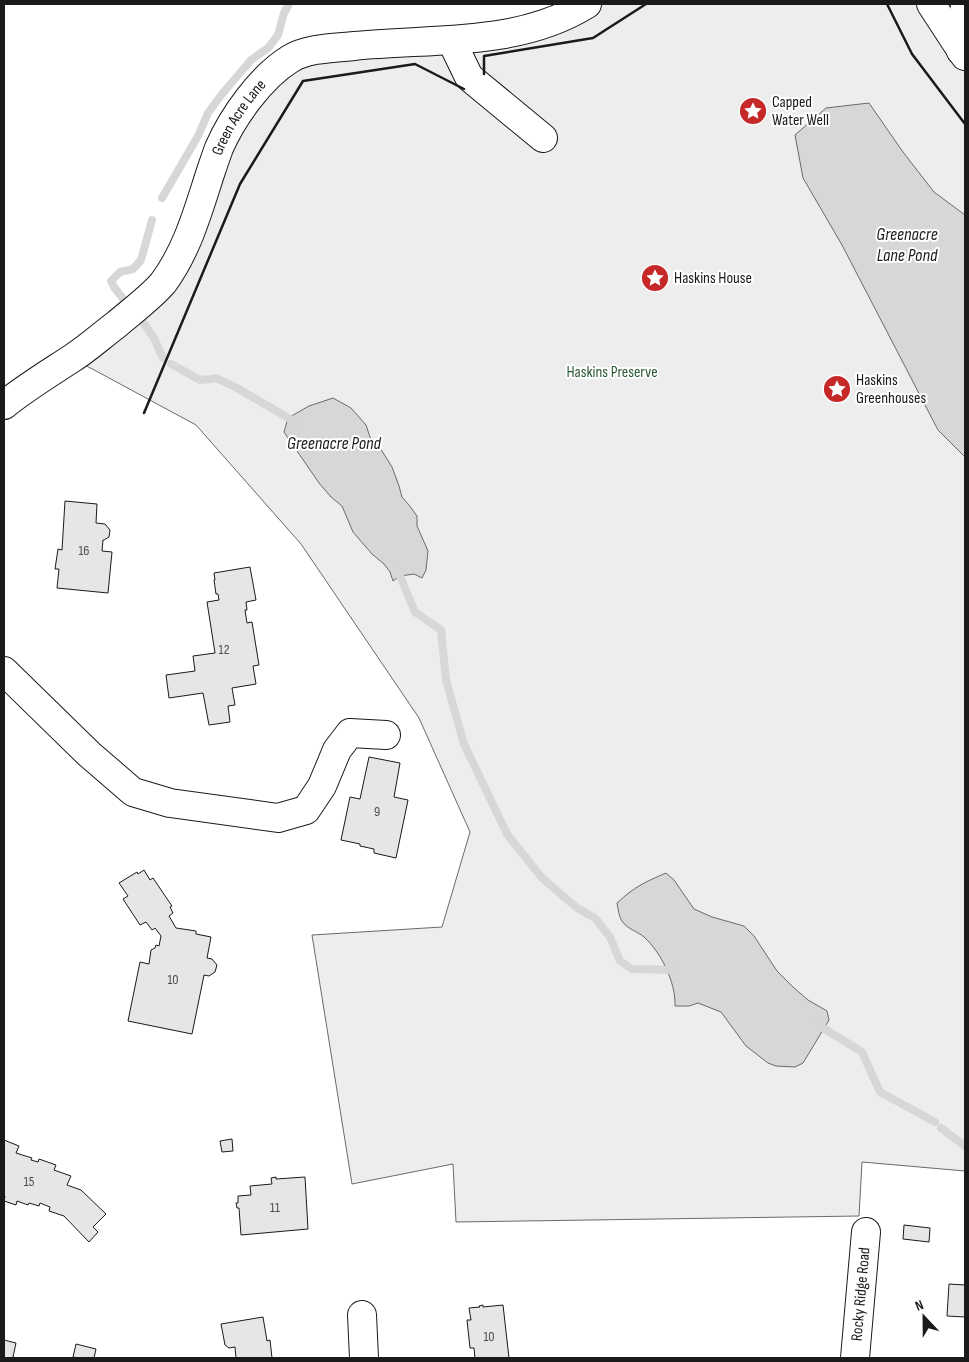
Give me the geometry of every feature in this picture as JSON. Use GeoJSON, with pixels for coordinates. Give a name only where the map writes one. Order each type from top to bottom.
{"type":"FeatureCollection","features":[{"type":"Feature","properties":{"kind":"street","name":"Green Acre Lane"},"geometry":{"type":"LineString","coordinates":[[4,405],[20,392],[72,358],[134,310],[162,284],[180,257],[193,226],[219,148],[240,110],[255,90],[276,68],[292,57],[315,50],[373,44],[498,36],[554,20],[587,4]]}},
{"type":"Feature","properties":{"kind":"street"},"geometry":{"type":"LineString","coordinates":[[931,4],[963,54]]}},
{"type":"Feature","properties":{"kind":"street"},"geometry":{"type":"LineString","coordinates":[[963,54],[965,4]]}},
{"type":"Feature","properties":{"kind":"street"},"geometry":{"type":"LineString","coordinates":[[451,40],[469,77],[543,138]]}},
{"type":"Feature","properties":{"kind":"street"},"geometry":{"type":"LineString","coordinates":[[4,671],[89,754],[132,792],[170,803],[278,818],[306,810],[322,786],[337,750],[350,733],[386,734]]}},
{"type":"Feature","properties":{"kind":"street","name":"Rocky Ridge Road"},"geometry":{"type":"LineString","coordinates":[[855,1358],[866,1232]]}},
{"type":"Feature","properties":{"kind":"street"},"geometry":{"type":"LineString","coordinates":[[362,1315],[364,1358]]}},
{"type":"Feature","properties":{"kind":"green space","name":"Haskins Preserve"},"geometry":{"type":"Polygon","coordinates":[[[583,4],[931,4],[965,56],[965,1171],[862,1162],[859,1216],[456,1222],[453,1164],[352,1184],[312,935],[442,927],[470,832],[419,718],[301,544],[196,425],[72,358],[180,257],[219,148],[276,68],[530,28],[583,4]]]}},
{"type":"Feature","properties":{"kind":"water","name":"Greenacre Lane Pond"},"geometry":{"type":"Polygon","coordinates":[[[869,103],[934,192],[965,215],[965,457],[938,430],[842,245],[803,178],[795,135],[826,108],[869,103]]]}},
{"type":"Feature","properties":{"kind":"water","name":"Greenacre Pond"},"geometry":{"type":"Polygon","coordinates":[[[333,398],[351,408],[366,425],[370,437],[392,467],[402,497],[417,516],[417,526],[428,551],[426,570],[422,578],[414,574],[400,576],[393,581],[390,572],[384,564],[372,554],[353,532],[342,506],[319,483],[284,432],[288,418],[309,406],[333,398]]]}},
{"type":"Feature","properties":{"kind":"water"},"geometry":{"type":"Polygon","coordinates":[[[666,873],[674,880],[694,909],[712,917],[744,926],[754,936],[777,971],[808,1000],[827,1011],[829,1020],[803,1063],[795,1067],[776,1066],[768,1063],[746,1046],[721,1012],[698,1003],[689,1006],[675,1006],[673,988],[662,959],[644,937],[624,924],[620,917],[617,903],[640,885],[666,873]]]}},
{"type":"Feature","properties":{"kind":"building"},"geometry":{"type":"Polygon","coordinates":[[[65,501],[97,504],[96,523],[105,524],[110,530],[109,537],[103,540],[102,551],[112,552],[108,593],[57,588],[59,569],[55,569],[58,549],[62,550],[65,501]]]}},
{"type":"Feature","properties":{"kind":"building"},"geometry":{"type":"Polygon","coordinates":[[[250,567],[256,600],[246,602],[247,610],[245,610],[247,623],[252,622],[259,665],[253,666],[256,684],[232,688],[235,705],[228,706],[230,722],[209,725],[203,693],[169,698],[166,675],[195,671],[193,656],[215,653],[207,602],[219,600],[218,594],[216,594],[214,573],[250,567]]]}},
{"type":"Feature","properties":{"kind":"building"},"geometry":{"type":"Polygon","coordinates":[[[369,757],[400,763],[394,797],[408,800],[396,858],[374,853],[374,849],[360,846],[360,844],[341,840],[350,797],[360,799],[369,757]]]}},
{"type":"Feature","properties":{"kind":"building"},"geometry":{"type":"Polygon","coordinates":[[[144,870],[150,880],[153,878],[172,906],[170,907],[173,913],[169,916],[176,928],[196,931],[196,934],[211,937],[207,958],[212,959],[217,965],[215,972],[209,976],[204,975],[192,1034],[128,1021],[140,962],[149,964],[151,950],[156,945],[159,946],[161,936],[155,928],[152,930],[146,922],[140,925],[123,899],[128,896],[119,883],[144,870]]]}},
{"type":"Feature","properties":{"kind":"building"},"geometry":{"type":"Polygon","coordinates":[[[232,1139],[233,1151],[222,1152],[220,1141],[232,1139]]]}},
{"type":"Feature","properties":{"kind":"building"},"geometry":{"type":"Polygon","coordinates":[[[4,1140],[19,1146],[16,1153],[32,1158],[31,1160],[38,1162],[39,1159],[56,1165],[54,1170],[71,1176],[67,1185],[81,1190],[106,1214],[93,1227],[98,1232],[89,1242],[64,1216],[49,1211],[50,1207],[40,1203],[39,1206],[17,1201],[16,1205],[4,1201],[4,1140]]]}},
{"type":"Feature","properties":{"kind":"building"},"geometry":{"type":"Polygon","coordinates":[[[276,1177],[276,1179],[305,1177],[308,1229],[241,1235],[239,1208],[237,1208],[236,1203],[238,1203],[238,1196],[251,1195],[250,1186],[272,1184],[271,1178],[276,1177]]]}},
{"type":"Feature","properties":{"kind":"building"},"geometry":{"type":"Polygon","coordinates":[[[904,1225],[930,1228],[929,1242],[903,1239],[904,1225]]]}},
{"type":"Feature","properties":{"kind":"building"},"geometry":{"type":"Polygon","coordinates":[[[949,1284],[965,1285],[965,1317],[947,1316],[949,1284]]]}},
{"type":"Feature","properties":{"kind":"building"},"geometry":{"type":"Polygon","coordinates":[[[483,1305],[483,1307],[503,1305],[509,1358],[475,1358],[474,1348],[470,1348],[467,1320],[471,1320],[469,1308],[483,1305]]]}},
{"type":"Feature","properties":{"kind":"building"},"geometry":{"type":"Polygon","coordinates":[[[263,1317],[267,1341],[270,1340],[272,1358],[236,1358],[235,1347],[229,1348],[225,1345],[221,1324],[263,1317]]]}},
{"type":"Feature","properties":{"kind":"building"},"geometry":{"type":"Polygon","coordinates":[[[4,1340],[16,1343],[13,1357],[17,1358],[4,1358],[4,1340]]]}},
{"type":"Feature","properties":{"kind":"building"},"geometry":{"type":"Polygon","coordinates":[[[76,1344],[96,1349],[94,1358],[73,1357],[76,1344]]]}},
{"type":"Feature","properties":{"kind":"waterway"},"geometry":{"type":"LineString","coordinates":[[162,198],[198,136],[208,113],[251,60],[268,48],[278,35],[284,13],[289,4]]}},
{"type":"Feature","properties":{"kind":"waterway"},"geometry":{"type":"LineString","coordinates":[[124,300],[111,281],[120,272],[133,269],[141,260],[152,220]]}},
{"type":"Feature","properties":{"kind":"waterway"},"geometry":{"type":"LineString","coordinates":[[142,320],[154,338],[163,358]]}},
{"type":"Feature","properties":{"kind":"waterway"},"geometry":{"type":"LineString","coordinates":[[171,364],[200,380],[216,378],[297,423]]}},
{"type":"Feature","properties":{"kind":"waterway"},"geometry":{"type":"LineString","coordinates":[[397,566],[415,612],[441,630],[446,680],[464,744],[507,834],[542,878],[577,908],[595,918],[610,937],[620,961],[632,969],[676,970]]}},
{"type":"Feature","properties":{"kind":"waterway"},"geometry":{"type":"LineString","coordinates":[[817,1022],[823,1028],[862,1052],[880,1092],[935,1122]]}},
{"type":"Feature","properties":{"kind":"waterway"},"geometry":{"type":"LineString","coordinates":[[941,1128],[965,1146]]}},
{"type":"Feature","properties":{"kind":"wall"},"geometry":{"type":"LineString","coordinates":[[484,74],[484,56],[593,38],[646,4]]}},
{"type":"Feature","properties":{"kind":"wall"},"geometry":{"type":"LineString","coordinates":[[887,4],[912,54],[965,124]]}},
{"type":"Feature","properties":{"kind":"wall"},"geometry":{"type":"LineString","coordinates":[[144,413],[240,184],[303,81],[415,64],[464,89]]}},
{"type":"Feature","properties":{"kind":"place","name":"Capped Water Well"},"geometry":{"type":"Point","coordinates":[753,111]}},
{"type":"Feature","properties":{"kind":"place","name":"Haskins House"},"geometry":{"type":"Point","coordinates":[655,278]}},
{"type":"Feature","properties":{"kind":"place","name":"Haskins Greenhouses"},"geometry":{"type":"Point","coordinates":[837,389]}}]}
